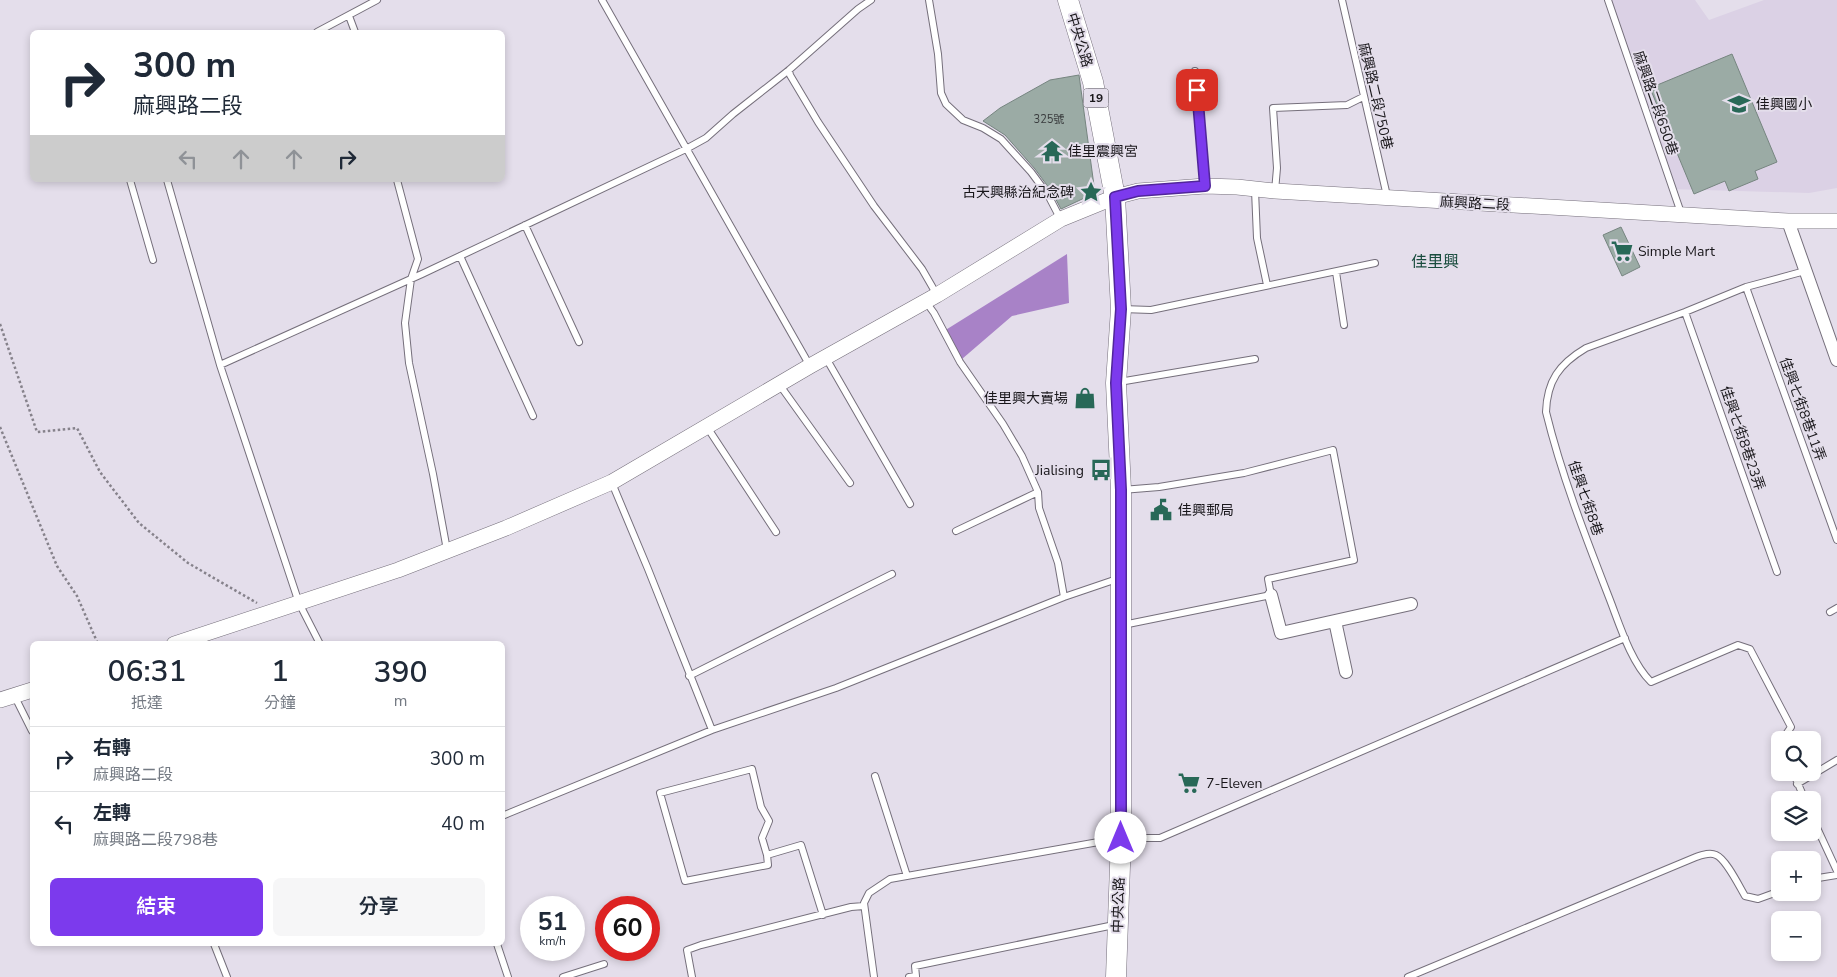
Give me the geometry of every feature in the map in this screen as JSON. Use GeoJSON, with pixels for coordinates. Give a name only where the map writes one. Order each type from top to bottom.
{"type":"FeatureCollection","features":[{"type":"Feature","properties":{"kind":"main road","name":"中央公路"},"geometry":{"type":"LineString","coordinates":[[1068,0],[1093,82],[1115,197],[1121,309],[1116,383],[1121,490],[1121,838],[1116,977]]}},
{"type":"Feature","properties":{"kind":"street","name":"麻興路二段"},"geometry":{"type":"LineString","coordinates":[[183,641],[398,570],[506,528],[612,482],[810,366],[932,298],[1061,220],[1115,197],[1138,191],[1205,186],[1788,221],[1837,221]]}},
{"type":"Feature","properties":{"kind":"street"},"geometry":{"type":"LineString","coordinates":[[1788,221],[1837,360]]}},
{"type":"Feature","properties":{"kind":"street"},"geometry":{"type":"LineString","coordinates":[[1272,595],[1281,633],[1411,604]]}},
{"type":"Feature","properties":{"kind":"street"},"geometry":{"type":"LineString","coordinates":[[1335,621],[1346,672]]}},
{"type":"Feature","properties":{"kind":"street"},"geometry":{"type":"LineString","coordinates":[[7,697],[30,691]]}},
{"type":"Feature","properties":{"kind":"lane"},"geometry":{"type":"LineString","coordinates":[[320,30],[377,0]]}},
{"type":"Feature","properties":{"kind":"lane"},"geometry":{"type":"LineString","coordinates":[[602,0],[810,366]]}},
{"type":"Feature","properties":{"kind":"lane"},"geometry":{"type":"LineString","coordinates":[[220,365],[411,279],[706,138],[789,70],[858,9],[872,0]]}},
{"type":"Feature","properties":{"kind":"lane"},"geometry":{"type":"LineString","coordinates":[[929,0],[942,93],[946,104],[963,120],[983,128],[1001,139],[1031,172],[1048,196],[1061,220]]}},
{"type":"Feature","properties":{"kind":"lane","name":"麻興路二段750巷"},"geometry":{"type":"LineString","coordinates":[[1342,0],[1387,198]]}},
{"type":"Feature","properties":{"kind":"lane","name":"麻興路二段650巷"},"geometry":{"type":"LineString","coordinates":[[1608,0],[1681,215]]}},
{"type":"Feature","properties":{"kind":"lane"},"geometry":{"type":"LineString","coordinates":[[349,16],[354,30]]}},
{"type":"Feature","properties":{"kind":"lane"},"geometry":{"type":"LineString","coordinates":[[789,70],[790,76],[818,122],[874,206],[922,269],[932,298],[934,313],[960,362],[1003,424],[1022,456],[1038,492],[1039,508],[1058,563],[1064,597]]}},
{"type":"Feature","properties":{"kind":"lane"},"geometry":{"type":"LineString","coordinates":[[1195,71],[1205,186]]}},
{"type":"Feature","properties":{"kind":"lane"},"geometry":{"type":"LineString","coordinates":[[1275,191],[1277,168],[1273,108],[1347,104],[1363,97]]}},
{"type":"Feature","properties":{"kind":"lane"},"geometry":{"type":"LineString","coordinates":[[131,182],[153,260]]}},
{"type":"Feature","properties":{"kind":"lane"},"geometry":{"type":"LineString","coordinates":[[168,182],[220,365],[299,603],[318,641]]}},
{"type":"Feature","properties":{"kind":"lane"},"geometry":{"type":"LineString","coordinates":[[398,182],[418,259],[411,279],[405,323],[409,363],[448,550]]}},
{"type":"Feature","properties":{"kind":"lane"},"geometry":{"type":"LineString","coordinates":[[1255,189],[1257,238],[1267,285]]}},
{"type":"Feature","properties":{"kind":"lane"},"geometry":{"type":"LineString","coordinates":[[525,225],[579,342]]}},
{"type":"Feature","properties":{"kind":"lane"},"geometry":{"type":"LineString","coordinates":[[460,256],[533,416]]}},
{"type":"Feature","properties":{"kind":"lane"},"geometry":{"type":"LineString","coordinates":[[1121,309],[1151,310],[1375,263]]}},
{"type":"Feature","properties":{"kind":"lane","name":"佳興七街8巷"},"geometry":{"type":"LineString","coordinates":[[1788,731],[1791,727],[1750,649],[1738,645],[1651,682],[1644,675],[1625,638],[1579,520],[1546,412],[1546,396],[1553,378],[1573,356],[1586,348],[1685,312],[1746,287],[1805,271]]}},
{"type":"Feature","properties":{"kind":"lane"},"geometry":{"type":"LineString","coordinates":[[1336,272],[1344,324]]}},
{"type":"Feature","properties":{"kind":"lane","name":"佳興七街8巷11弄"},"geometry":{"type":"LineString","coordinates":[[1746,287],[1837,540]]}},
{"type":"Feature","properties":{"kind":"lane","name":"佳興七街8巷23弄"},"geometry":{"type":"LineString","coordinates":[[1685,312],[1777,572]]}},
{"type":"Feature","properties":{"kind":"lane"},"geometry":{"type":"LineString","coordinates":[[826,358],[910,504]]}},
{"type":"Feature","properties":{"kind":"lane"},"geometry":{"type":"LineString","coordinates":[[1116,383],[1255,359]]}},
{"type":"Feature","properties":{"kind":"lane"},"geometry":{"type":"LineString","coordinates":[[779,384],[850,483]]}},
{"type":"Feature","properties":{"kind":"lane"},"geometry":{"type":"LineString","coordinates":[[707,426],[776,532]]}},
{"type":"Feature","properties":{"kind":"lane"},"geometry":{"type":"LineString","coordinates":[[1120,625],[1272,595],[1268,579],[1354,560],[1333,450],[1244,473],[1159,487],[1121,490]]}},
{"type":"Feature","properties":{"kind":"lane"},"geometry":{"type":"LineString","coordinates":[[612,482],[712,730]]}},
{"type":"Feature","properties":{"kind":"lane"},"geometry":{"type":"LineString","coordinates":[[956,531],[1038,492]]}},
{"type":"Feature","properties":{"kind":"lane"},"geometry":{"type":"LineString","coordinates":[[689,676],[892,574]]}},
{"type":"Feature","properties":{"kind":"lane"},"geometry":{"type":"LineString","coordinates":[[505,815],[712,730],[836,688],[1064,597],[1120,578]]}},
{"type":"Feature","properties":{"kind":"lane"},"geometry":{"type":"LineString","coordinates":[[1830,612],[1837,608]]}},
{"type":"Feature","properties":{"kind":"lane"},"geometry":{"type":"LineString","coordinates":[[874,977],[864,903],[869,893],[890,879],[1121,838],[1160,838],[1625,638]]}},
{"type":"Feature","properties":{"kind":"lane"},"geometry":{"type":"LineString","coordinates":[[7,697],[30,728]]}},
{"type":"Feature","properties":{"kind":"lane"},"geometry":{"type":"LineString","coordinates":[[1797,784],[1837,760]]}},
{"type":"Feature","properties":{"kind":"lane"},"geometry":{"type":"LineString","coordinates":[[752,769],[762,806],[769,821],[762,838],[766,855],[768,865],[686,881],[660,793],[752,769]]}},
{"type":"Feature","properties":{"kind":"lane"},"geometry":{"type":"LineString","coordinates":[[876,776],[907,876]]}},
{"type":"Feature","properties":{"kind":"lane"},"geometry":{"type":"LineString","coordinates":[[1796,781],[1800,791]]}},
{"type":"Feature","properties":{"kind":"lane"},"geometry":{"type":"LineString","coordinates":[[1821,836],[1837,871]]}},
{"type":"Feature","properties":{"kind":"lane"},"geometry":{"type":"LineString","coordinates":[[766,855],[801,845],[823,914]]}},
{"type":"Feature","properties":{"kind":"lane"},"geometry":{"type":"LineString","coordinates":[[1408,977],[1707,854],[1716,855],[1723,860],[1744,896],[1758,899],[1771,894]]}},
{"type":"Feature","properties":{"kind":"lane"},"geometry":{"type":"LineString","coordinates":[[1821,878],[1837,876]]}},
{"type":"Feature","properties":{"kind":"lane"},"geometry":{"type":"LineString","coordinates":[[692,977],[687,950],[701,944],[851,907],[864,906]]}},
{"type":"Feature","properties":{"kind":"lane"},"geometry":{"type":"LineString","coordinates":[[909,977],[916,976],[915,966],[1117,924]]}},
{"type":"Feature","properties":{"kind":"lane"},"geometry":{"type":"LineString","coordinates":[[215,946],[227,977]]}},
{"type":"Feature","properties":{"kind":"lane"},"geometry":{"type":"LineString","coordinates":[[498,946],[508,977]]}},
{"type":"Feature","properties":{"kind":"lane"},"geometry":{"type":"LineString","coordinates":[[563,977],[604,964]]}},
{"type":"Feature","properties":{"kind":"path"},"geometry":{"type":"LineString","coordinates":[[0,324],[37,432],[77,428],[100,472],[139,523],[188,563],[271,611]]}},
{"type":"Feature","properties":{"kind":"path"},"geometry":{"type":"LineString","coordinates":[[0,427],[57,566],[77,596],[97,641]]}},
{"type":"Feature","properties":{"kind":"shaded area","name":"佳興國小"},"geometry":{"type":"Polygon","coordinates":[[[1608,0],[1695,0],[1709,20],[1764,0],[1837,0],[1837,188],[1809,193],[1669,189],[1608,0]]]}},
{"type":"Feature","properties":{"kind":"shaded area"},"geometry":{"type":"Polygon","coordinates":[[[1067,254],[1069,303],[1012,316],[962,359],[944,331],[1067,254]]]}},
{"type":"Feature","properties":{"kind":"building"},"geometry":{"type":"Polygon","coordinates":[[[1732,54],[1777,162],[1755,171],[1758,179],[1729,191],[1725,181],[1694,194],[1650,88],[1732,54]]]}},
{"type":"Feature","properties":{"kind":"building","name":"佳里震興宮"},"geometry":{"type":"Polygon","coordinates":[[[1079,75],[1095,193],[1061,209],[1052,192],[1035,169],[1005,135],[983,121],[1000,108],[1050,80],[1079,75]]]}},
{"type":"Feature","properties":{"kind":"building","name":"Simple Mart"},"geometry":{"type":"Polygon","coordinates":[[[1621,227],[1640,267],[1622,276],[1603,235],[1621,227]]]}},
{"type":"Feature","properties":{"kind":"place","name":"佳興國小"},"geometry":{"type":"Point","coordinates":[1739,104]}},
{"type":"Feature","properties":{"kind":"place","name":"佳里震興宮"},"geometry":{"type":"Point","coordinates":[1052,151]}},
{"type":"Feature","properties":{"kind":"place","name":"古天興縣治紀念碑"},"geometry":{"type":"Point","coordinates":[1091,192]}},
{"type":"Feature","properties":{"kind":"place","name":"Simple Mart"},"geometry":{"type":"Point","coordinates":[1622,251]}},
{"type":"Feature","properties":{"kind":"place","name":"佳里興大賣場"},"geometry":{"type":"Point","coordinates":[1085,398]}},
{"type":"Feature","properties":{"kind":"place","name":"Jialising"},"geometry":{"type":"Point","coordinates":[1101,470]}},
{"type":"Feature","properties":{"kind":"place","name":"佳興郵局"},"geometry":{"type":"Point","coordinates":[1161,510]}},
{"type":"Feature","properties":{"kind":"place","name":"7-Eleven"},"geometry":{"type":"Point","coordinates":[1189,783]}},
{"type":"Feature","properties":{"kind":"district","name":"佳里興"},"geometry":{"type":"Point","coordinates":[1435,261]}},
{"type":"Feature","properties":{"kind":"route"},"geometry":{"type":"LineString","coordinates":[[1121,838],[1121,490],[1116,383],[1121,309],[1115,197],[1138,191],[1205,186],[1197,90]]}}]}
